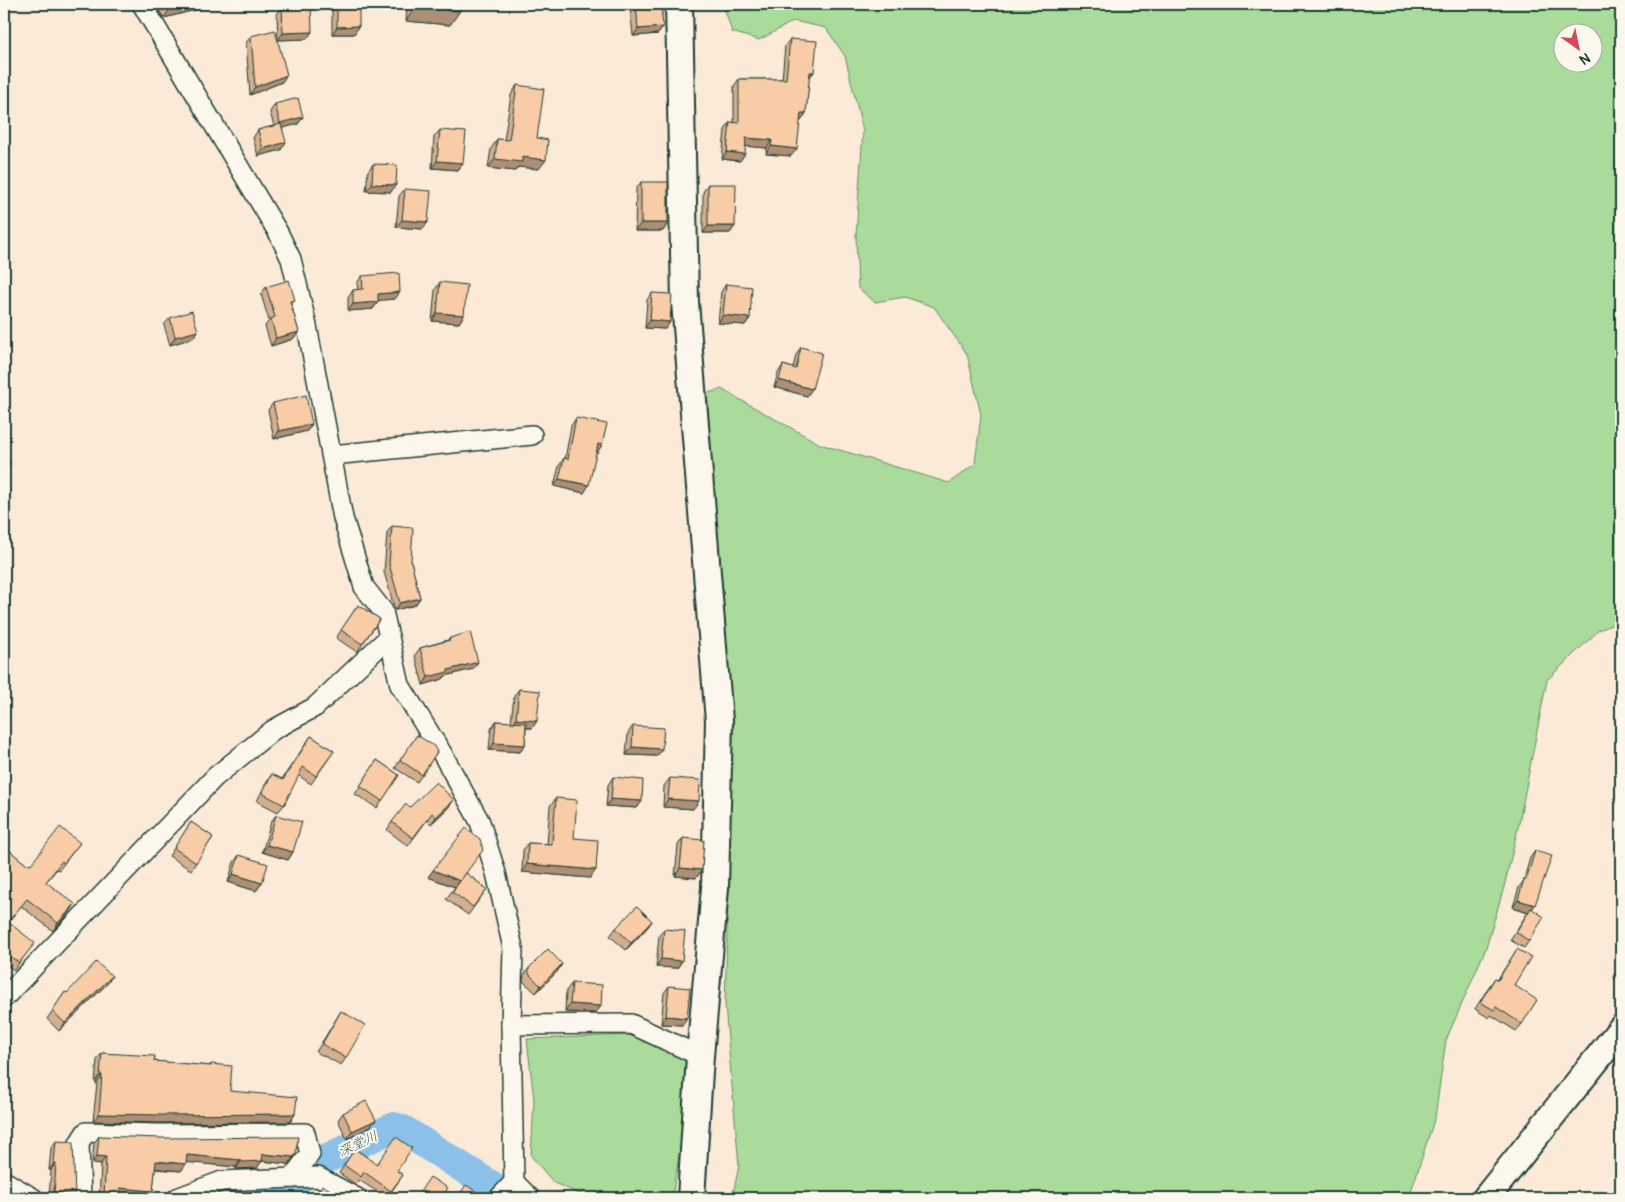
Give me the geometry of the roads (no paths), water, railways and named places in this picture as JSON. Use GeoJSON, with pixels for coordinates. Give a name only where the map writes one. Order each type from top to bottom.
{"type":"FeatureCollection","features":[{"type":"Feature","properties":{"kind":"street"},"geometry":{"type":"LineString","coordinates":[[142,4],[279,234],[291,259],[307,326],[343,518],[364,586],[382,611],[400,685],[443,755],[480,822],[496,873],[513,948],[511,1026],[514,1182],[500,1198]]}},
{"type":"Feature","properties":{"kind":"street"},"geometry":{"type":"LineString","coordinates":[[679,4],[685,302],[719,721],[715,888],[700,1056],[691,1198]]}},
{"type":"Feature","properties":{"kind":"street"},"geometry":{"type":"LineString","coordinates":[[332,455],[532,435]]}},
{"type":"Feature","properties":{"kind":"street"},"geometry":{"type":"LineString","coordinates":[[7,988],[215,777],[273,730],[315,707],[388,637]]}},
{"type":"Feature","properties":{"kind":"street"},"geometry":{"type":"LineString","coordinates":[[511,1026],[631,1024],[700,1056]]}},
{"type":"Feature","properties":{"kind":"street"},"geometry":{"type":"LineString","coordinates":[[1486,1198],[1621,1030]]}},
{"type":"Feature","properties":{"kind":"street"},"geometry":{"type":"LineString","coordinates":[[81,1198],[79,1144],[86,1132],[157,1134],[304,1133],[310,1154],[292,1178]]}},
{"type":"Feature","properties":{"kind":"street"},"geometry":{"type":"LineString","coordinates":[[177,1198],[222,1181],[318,1177],[357,1198]]}},
{"type":"Feature","properties":{"kind":"street"},"geometry":{"type":"LineString","coordinates":[[4,1181],[32,1198]]}},
{"type":"Feature","properties":{"kind":"street"},"geometry":{"type":"LineString","coordinates":[[514,1182],[530,1198]]}},
{"type":"Feature","properties":{"kind":"waterway","name":"深堂川"},"geometry":{"type":"LineString","coordinates":[[241,1187],[289,1188],[317,1163],[394,1127],[403,1130],[492,1186],[507,1198]]}},
{"type":"Feature","properties":{"kind":"waterway","name":"深堂川"},"geometry":{"type":"LineString","coordinates":[[4,1196],[10,1198]]}}]}
